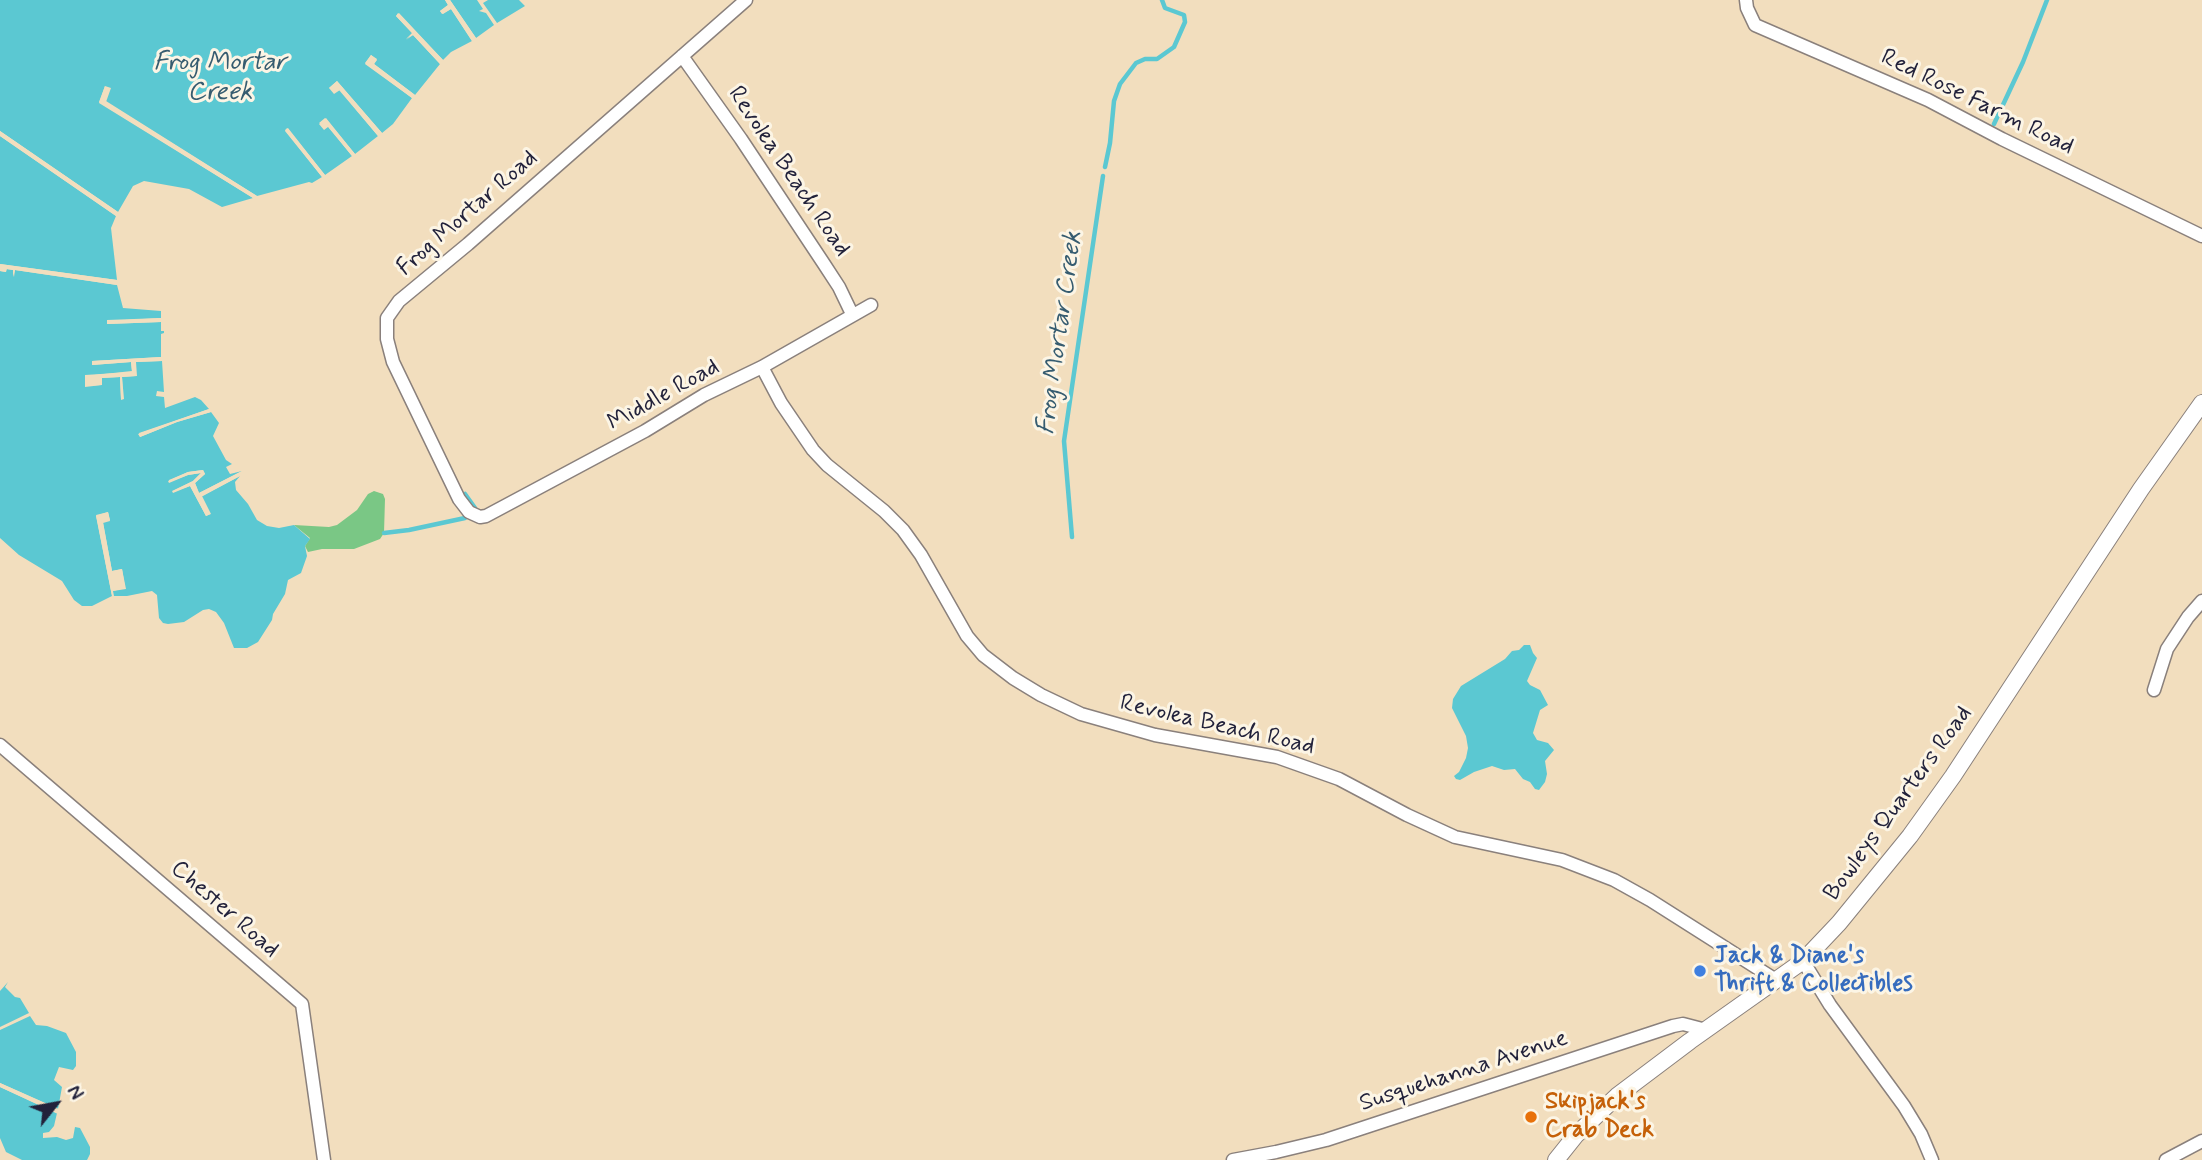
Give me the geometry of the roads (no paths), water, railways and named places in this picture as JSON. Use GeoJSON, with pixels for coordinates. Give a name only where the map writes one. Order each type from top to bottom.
{"type":"FeatureCollection","features":[{"type":"Feature","properties":{"kind":"street","name":"Frog Mortar Road"},"geometry":{"type":"LineString","coordinates":[[475,516],[459,499],[393,362],[387,339],[387,318],[399,301],[468,244],[746,0]]}},
{"type":"Feature","properties":{"kind":"street","name":"Red Rose Farm Road"},"geometry":{"type":"LineString","coordinates":[[1746,0],[1755,24],[1928,100],[2202,236]]}},
{"type":"Feature","properties":{"kind":"street","name":"Revolea Beach Road"},"geometry":{"type":"LineString","coordinates":[[682,56],[824,264],[852,314]]}},
{"type":"Feature","properties":{"kind":"street","name":"Middle Road"},"geometry":{"type":"LineString","coordinates":[[475,516],[486,516],[871,305]]}},
{"type":"Feature","properties":{"kind":"street","name":"Revolea Beach Road"},"geometry":{"type":"LineString","coordinates":[[762,367],[781,403],[813,450],[841,478],[884,511],[903,530],[921,555],[967,636],[983,655],[1041,695],[1082,714],[1155,735],[1266,754],[1293,762],[1339,779],[1406,815],[1455,837],[1562,860],[1614,880],[1776,980]]}},
{"type":"Feature","properties":{"kind":"street","name":"Bowleys Quarters Road"},"geometry":{"type":"LineString","coordinates":[[1556,1160],[1576,1135],[1617,1096],[1803,961],[1839,923],[1910,835],[1953,776],[2141,489],[2202,403]]}},
{"type":"Feature","properties":{"kind":"street"},"geometry":{"type":"LineString","coordinates":[[2154,690],[2167,649],[2202,601]]}},
{"type":"Feature","properties":{"kind":"street","name":"Chester Road"},"geometry":{"type":"LineString","coordinates":[[0,745],[302,1004],[324,1160]]}},
{"type":"Feature","properties":{"kind":"street"},"geometry":{"type":"LineString","coordinates":[[1803,961],[1830,1005],[1904,1107],[1921,1134],[1932,1160]]}},
{"type":"Feature","properties":{"kind":"street","name":"Susquehanna Avenue"},"geometry":{"type":"LineString","coordinates":[[1233,1160],[1325,1140],[1673,1026],[1683,1024],[1706,1030]]}},
{"type":"Feature","properties":{"kind":"street"},"geometry":{"type":"LineString","coordinates":[[2166,1160],[2202,1142]]}},
{"type":"Feature","properties":{"kind":"water","name":"Frog Mortar Creek"},"geometry":{"type":"Polygon","coordinates":[[[0,0],[445,0],[448,5],[440,11],[443,14],[451,9],[472,41],[451,52],[443,60],[399,13],[396,16],[413,34],[406,40],[413,35],[440,64],[415,95],[374,64],[377,59],[371,55],[365,64],[412,98],[393,124],[382,133],[337,81],[329,88],[339,90],[378,136],[355,154],[325,118],[319,123],[328,126],[352,156],[325,175],[287,128],[285,131],[322,177],[312,183],[257,196],[106,101],[105,86],[99,103],[253,198],[222,207],[189,189],[144,181],[133,186],[118,212],[0,131],[0,0]]]}},
{"type":"Feature","properties":{"kind":"water"},"geometry":{"type":"Polygon","coordinates":[[[450,0],[477,0],[483,9],[479,11],[486,13],[494,25],[476,38],[450,0]]]}},
{"type":"Feature","properties":{"kind":"water"},"geometry":{"type":"Polygon","coordinates":[[[488,0],[519,0],[525,6],[497,23],[483,3],[488,0]]]}},
{"type":"Feature","properties":{"kind":"water"},"geometry":{"type":"Polygon","coordinates":[[[0,136],[116,216],[111,228],[117,280],[0,264],[0,136]]]}},
{"type":"Feature","properties":{"kind":"water"},"geometry":{"type":"Polygon","coordinates":[[[6,269],[13,270],[13,277],[15,270],[117,285],[123,308],[161,311],[161,318],[107,321],[107,324],[161,322],[161,331],[164,333],[161,334],[161,357],[92,361],[92,365],[131,362],[132,372],[85,375],[85,386],[101,385],[101,378],[120,377],[123,399],[122,377],[136,376],[136,362],[162,361],[164,392],[157,391],[156,396],[164,397],[165,408],[195,397],[209,409],[139,433],[140,437],[211,412],[219,423],[213,436],[226,460],[232,464],[226,467],[230,474],[242,471],[199,493],[195,483],[205,474],[203,470],[188,472],[169,482],[201,473],[193,481],[173,492],[190,486],[206,516],[210,514],[201,497],[240,476],[235,482],[236,490],[257,520],[267,526],[279,528],[294,525],[310,539],[305,546],[307,556],[301,573],[288,580],[285,594],[258,642],[247,648],[234,648],[224,623],[216,612],[209,609],[184,622],[168,624],[159,618],[157,595],[152,591],[114,596],[113,591],[125,588],[122,569],[112,571],[103,522],[110,520],[108,512],[96,516],[112,596],[92,606],[82,606],[74,600],[62,581],[19,555],[0,538],[0,271],[6,272],[6,269]]]}},
{"type":"Feature","properties":{"kind":"water"},"geometry":{"type":"Polygon","coordinates":[[[1524,645],[1530,645],[1537,658],[1527,681],[1540,690],[1548,705],[1540,710],[1533,733],[1537,740],[1548,743],[1554,750],[1545,761],[1545,782],[1539,790],[1535,789],[1515,769],[1504,770],[1492,766],[1460,780],[1456,779],[1454,776],[1466,758],[1468,748],[1466,736],[1452,708],[1453,699],[1461,686],[1524,645]]]}},
{"type":"Feature","properties":{"kind":"water"},"geometry":{"type":"Polygon","coordinates":[[[8,982],[5,987],[15,997],[20,998],[29,1013],[0,1027],[0,991],[8,982]]]}},
{"type":"Feature","properties":{"kind":"water"},"geometry":{"type":"Polygon","coordinates":[[[30,1016],[36,1025],[66,1033],[76,1052],[76,1066],[73,1070],[59,1067],[54,1080],[62,1087],[58,1109],[0,1083],[0,1030],[30,1016]]]}},
{"type":"Feature","properties":{"kind":"water"},"geometry":{"type":"Polygon","coordinates":[[[0,1087],[57,1113],[54,1126],[49,1132],[43,1133],[43,1138],[57,1137],[66,1140],[73,1138],[75,1127],[80,1128],[90,1147],[87,1160],[22,1160],[6,1152],[0,1138],[0,1087]]]}},
{"type":"Feature","properties":{"kind":"waterway","name":"Frog Mortar Creek"},"geometry":{"type":"LineString","coordinates":[[1105,167],[1114,101],[1120,84],[1136,63],[1145,59],[1157,59],[1174,47],[1185,22],[1184,15],[1165,8],[1162,0]]}},
{"type":"Feature","properties":{"kind":"waterway"},"geometry":{"type":"LineString","coordinates":[[1994,124],[2023,62],[2047,0]]}},
{"type":"Feature","properties":{"kind":"waterway","name":"Frog Mortar Creek"},"geometry":{"type":"LineString","coordinates":[[1072,537],[1064,441],[1103,176]]}},
{"type":"Feature","properties":{"kind":"waterway"},"geometry":{"type":"LineString","coordinates":[[465,494],[475,508]]}},
{"type":"Feature","properties":{"kind":"waterway"},"geometry":{"type":"LineString","coordinates":[[384,533],[465,518]]}},
{"type":"Feature","properties":{"kind":"place","name":"Jack & Diane's Thrift & Collectibles"},"geometry":{"type":"Point","coordinates":[1700,971]}},
{"type":"Feature","properties":{"kind":"place","name":"Skipjack's Crab Deck"},"geometry":{"type":"Point","coordinates":[1531,1117]}}]}
